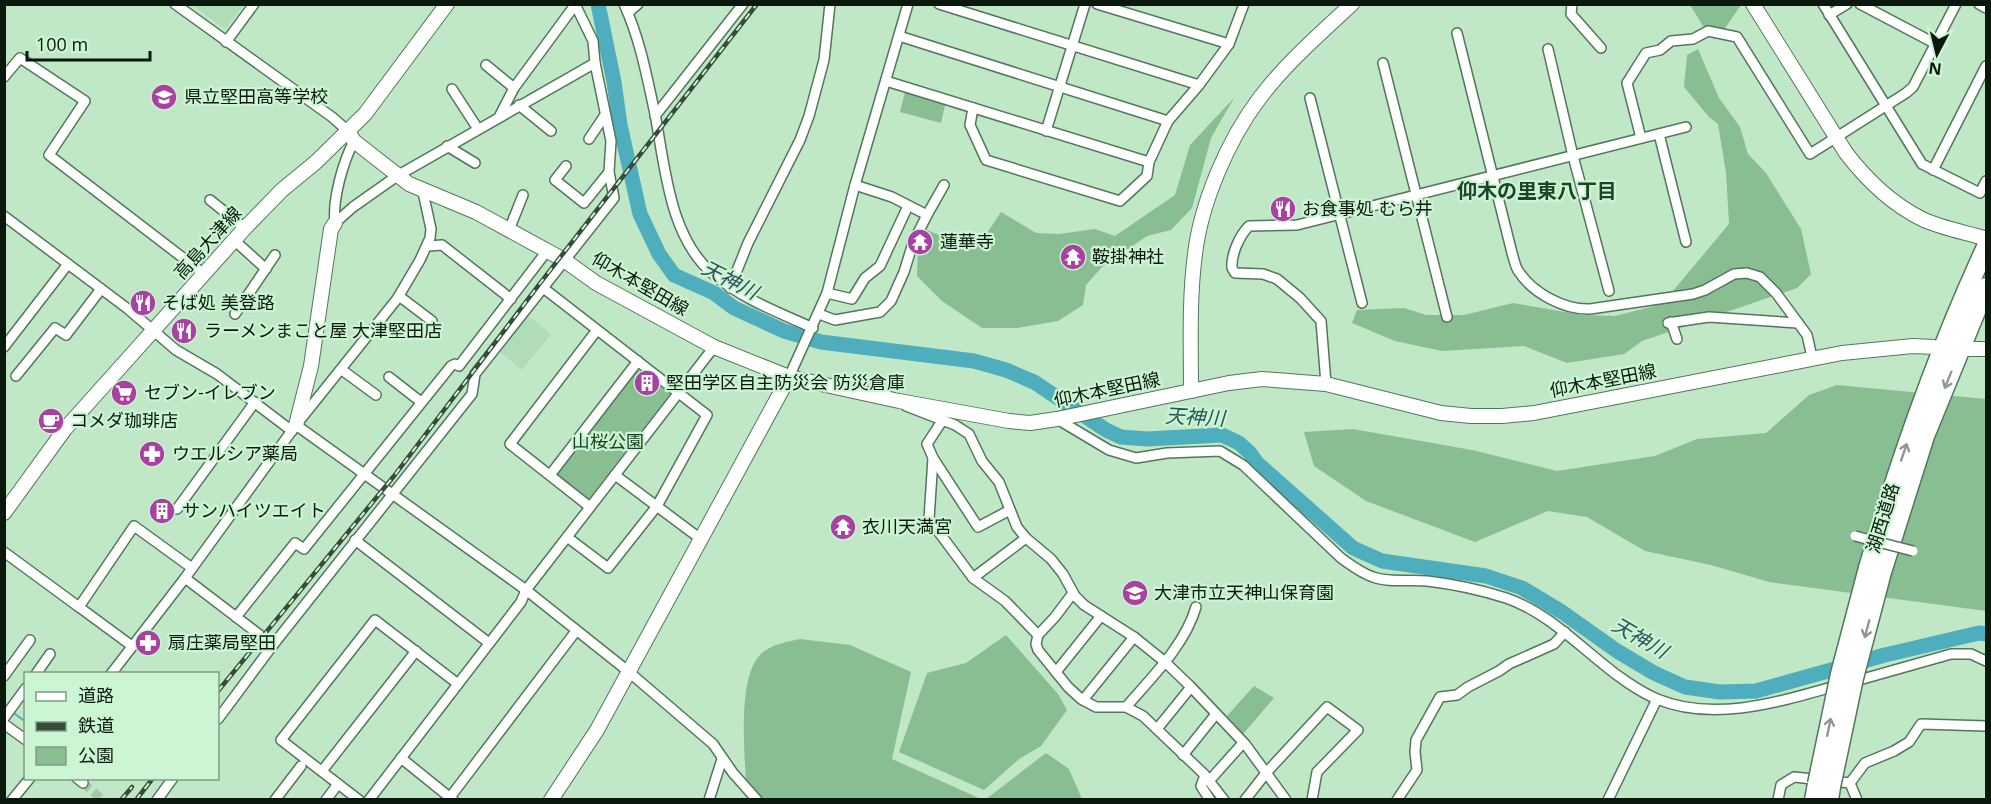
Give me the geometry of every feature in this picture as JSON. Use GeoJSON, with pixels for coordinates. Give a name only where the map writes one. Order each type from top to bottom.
{"type":"FeatureCollection","features":[{"type":"Feature","properties":{"kind":"highway","name":"湖西道路"},"geometry":{"type":"LineString","coordinates":[[1823,793],[1854,678],[1887,500],[1911,432],[1985,243]]}},
{"type":"Feature","properties":{"kind":"highway","name":"湖西道路"},"geometry":{"type":"LineString","coordinates":[[1875,570],[1986,287]]}},
{"type":"Feature","properties":{"kind":"main road","name":"高島大津線"},"geometry":{"type":"LineString","coordinates":[[4,513],[65,429],[245,228],[282,190],[351,136],[447,4]]}},
{"type":"Feature","properties":{"kind":"main road"},"geometry":{"type":"LineString","coordinates":[[1191,391],[1191,312],[1195,252],[1204,212],[1218,175],[1235,137],[1259,99],[1301,51],[1352,4]]}},
{"type":"Feature","properties":{"kind":"main road"},"geometry":{"type":"LineString","coordinates":[[1753,4],[1861,172],[1888,197],[1922,219],[1985,243]]}},
{"type":"Feature","properties":{"kind":"main road","name":"仰木本堅田線"},"geometry":{"type":"LineString","coordinates":[[351,136],[397,176],[423,192],[476,212],[564,260],[596,283],[714,347],[899,401],[1009,421],[1030,423],[1057,419],[1191,391],[1262,379],[1326,384],[1442,412],[1471,416],[1502,416],[1591,402],[1842,352],[1914,346],[1934,347]]}},
{"type":"Feature","properties":{"kind":"main road"},"geometry":{"type":"LineString","coordinates":[[294,428],[311,366],[331,229],[335,223]]}},
{"type":"Feature","properties":{"kind":"main road"},"geometry":{"type":"LineString","coordinates":[[1968,349],[1986,349]]}},
{"type":"Feature","properties":{"kind":"main road"},"geometry":{"type":"LineString","coordinates":[[552,800],[579,759],[702,540],[792,371]]}},
{"type":"Feature","properties":{"kind":"street"},"geometry":{"type":"LineString","coordinates":[[175,4],[332,117],[351,136],[333,211],[335,223]]}},
{"type":"Feature","properties":{"kind":"street"},"geometry":{"type":"LineString","coordinates":[[226,42],[254,4]]}},
{"type":"Feature","properties":{"kind":"street"},"geometry":{"type":"LineString","coordinates":[[638,4],[626,9],[637,39],[655,116],[667,184],[681,228],[692,250],[702,264],[730,288],[811,332]]}},
{"type":"Feature","properties":{"kind":"street"},"geometry":{"type":"LineString","coordinates":[[655,116],[743,4]]}},
{"type":"Feature","properties":{"kind":"street"},"geometry":{"type":"LineString","coordinates":[[730,288],[748,243],[800,140],[809,116],[824,60],[830,4]]}},
{"type":"Feature","properties":{"kind":"street"},"geometry":{"type":"LineString","coordinates":[[792,371],[827,293],[855,185],[908,4]]}},
{"type":"Feature","properties":{"kind":"street"},"geometry":{"type":"LineString","coordinates":[[939,4],[1199,85]]}},
{"type":"Feature","properties":{"kind":"street"},"geometry":{"type":"LineString","coordinates":[[1046,130],[1085,4]]}},
{"type":"Feature","properties":{"kind":"street"},"geometry":{"type":"LineString","coordinates":[[1098,4],[1229,44]]}},
{"type":"Feature","properties":{"kind":"street"},"geometry":{"type":"LineString","coordinates":[[974,108],[970,125],[986,160],[1120,201],[1147,176],[1149,162],[1168,121],[1199,85],[1229,44],[1244,4]]}},
{"type":"Feature","properties":{"kind":"street"},"geometry":{"type":"LineString","coordinates":[[1572,4],[1571,14],[1601,48]]}},
{"type":"Feature","properties":{"kind":"street"},"geometry":{"type":"LineString","coordinates":[[1823,4],[1922,164],[1980,193],[1986,181]]}},
{"type":"Feature","properties":{"kind":"street"},"geometry":{"type":"LineString","coordinates":[[1829,15],[1847,4]]}},
{"type":"Feature","properties":{"kind":"street"},"geometry":{"type":"LineString","coordinates":[[1860,4],[1936,44]]}},
{"type":"Feature","properties":{"kind":"street"},"geometry":{"type":"LineString","coordinates":[[1641,138],[1627,82],[1646,53],[1660,50],[1671,41],[1693,39],[1708,31],[1737,37],[1810,154],[1913,87],[1956,4]]}},
{"type":"Feature","properties":{"kind":"street"},"geometry":{"type":"LineString","coordinates":[[1979,4],[1986,8]]}},
{"type":"Feature","properties":{"kind":"street"},"geometry":{"type":"LineString","coordinates":[[219,718],[355,540],[472,394],[475,374],[614,198],[609,172],[610,141],[592,41],[575,5],[514,88],[498,117]]}},
{"type":"Feature","properties":{"kind":"street"},"geometry":{"type":"LineString","coordinates":[[1457,33],[1518,271],[1534,288],[1566,305],[1590,309],[1693,294],[1734,274],[1748,273],[1760,277],[1771,287],[1807,335],[1812,357]]}},
{"type":"Feature","properties":{"kind":"street"},"geometry":{"type":"LineString","coordinates":[[899,36],[1168,121]]}},
{"type":"Feature","properties":{"kind":"street"},"geometry":{"type":"LineString","coordinates":[[1548,49],[1573,156],[1609,291]]}},
{"type":"Feature","properties":{"kind":"street"},"geometry":{"type":"LineString","coordinates":[[4,77],[20,58],[85,101],[49,155],[204,274]]}},
{"type":"Feature","properties":{"kind":"street"},"geometry":{"type":"LineString","coordinates":[[335,223],[353,207],[397,176],[595,63]]}},
{"type":"Feature","properties":{"kind":"street"},"geometry":{"type":"LineString","coordinates":[[1383,63],[1447,317]]}},
{"type":"Feature","properties":{"kind":"street"},"geometry":{"type":"LineString","coordinates":[[486,65],[514,88]]}},
{"type":"Feature","properties":{"kind":"street"},"geometry":{"type":"LineString","coordinates":[[1933,170],[1986,66]]}},
{"type":"Feature","properties":{"kind":"street"},"geometry":{"type":"LineString","coordinates":[[886,81],[1149,162]]}},
{"type":"Feature","properties":{"kind":"street"},"geometry":{"type":"LineString","coordinates":[[452,89],[478,129]]}},
{"type":"Feature","properties":{"kind":"street"},"geometry":{"type":"LineString","coordinates":[[1310,98],[1362,303]]}},
{"type":"Feature","properties":{"kind":"street"},"geometry":{"type":"LineString","coordinates":[[519,105],[551,131]]}},
{"type":"Feature","properties":{"kind":"street"},"geometry":{"type":"LineString","coordinates":[[589,139],[606,116]]}},
{"type":"Feature","properties":{"kind":"street"},"geometry":{"type":"LineString","coordinates":[[1326,384],[1321,321],[1300,298],[1277,279],[1263,274],[1235,273],[1232,268],[1232,262],[1245,230],[1249,226],[1297,225],[1686,127]]}},
{"type":"Feature","properties":{"kind":"street"},"geometry":{"type":"LineString","coordinates":[[1659,134],[1686,242]]}},
{"type":"Feature","properties":{"kind":"street"},"geometry":{"type":"LineString","coordinates":[[447,146],[476,163]]}},
{"type":"Feature","properties":{"kind":"street"},"geometry":{"type":"LineString","coordinates":[[566,166],[555,180],[584,203],[609,172]]}},
{"type":"Feature","properties":{"kind":"street"},"geometry":{"type":"LineString","coordinates":[[855,185],[892,197],[927,215]]}},
{"type":"Feature","properties":{"kind":"street"},"geometry":{"type":"LineString","coordinates":[[819,314],[835,320],[880,312],[891,301],[904,272],[913,243],[944,185]]}},
{"type":"Feature","properties":{"kind":"street"},"geometry":{"type":"LineString","coordinates":[[112,672],[185,578],[294,428],[399,296],[428,246],[431,229],[423,192]]}},
{"type":"Feature","properties":{"kind":"street"},"geometry":{"type":"LineString","coordinates":[[509,230],[524,195]]}},
{"type":"Feature","properties":{"kind":"street"},"geometry":{"type":"LineString","coordinates":[[210,200],[245,228]]}},
{"type":"Feature","properties":{"kind":"street"},"geometry":{"type":"LineString","coordinates":[[827,293],[852,299],[865,278],[880,266],[908,206]]}},
{"type":"Feature","properties":{"kind":"street"},"geometry":{"type":"LineString","coordinates":[[4,216],[101,289],[176,350],[217,374],[363,474],[526,590],[713,744],[722,759],[758,800]]}},
{"type":"Feature","properties":{"kind":"street"},"geometry":{"type":"LineString","coordinates":[[234,240],[266,269]]}},
{"type":"Feature","properties":{"kind":"street"},"geometry":{"type":"LineString","coordinates":[[428,246],[442,245],[511,299]]}},
{"type":"Feature","properties":{"kind":"street"},"geometry":{"type":"LineString","coordinates":[[236,617],[295,543],[304,549],[451,366],[455,364],[459,366],[547,251]]}},
{"type":"Feature","properties":{"kind":"street"},"geometry":{"type":"LineString","coordinates":[[235,314],[275,255]]}},
{"type":"Feature","properties":{"kind":"street"},"geometry":{"type":"LineString","coordinates":[[4,347],[68,264]]}},
{"type":"Feature","properties":{"kind":"street"},"geometry":{"type":"LineString","coordinates":[[542,287],[707,415],[657,506],[608,568],[567,537]]}},
{"type":"Feature","properties":{"kind":"street"},"geometry":{"type":"LineString","coordinates":[[16,376],[55,328],[66,335],[101,289]]}},
{"type":"Feature","properties":{"kind":"street"},"geometry":{"type":"LineString","coordinates":[[399,296],[432,321]]}},
{"type":"Feature","properties":{"kind":"street"},"geometry":{"type":"LineString","coordinates":[[1677,339],[1670,322],[1709,317],[1798,323]]}},
{"type":"Feature","properties":{"kind":"street"},"geometry":{"type":"LineString","coordinates":[[590,507],[510,444],[597,330]]}},
{"type":"Feature","properties":{"kind":"street"},"geometry":{"type":"LineString","coordinates":[[369,800],[521,602],[526,590],[714,347]]}},
{"type":"Feature","properties":{"kind":"street"},"geometry":{"type":"LineString","coordinates":[[550,475],[638,361]]}},
{"type":"Feature","properties":{"kind":"street"},"geometry":{"type":"LineString","coordinates":[[342,370],[376,395]]}},
{"type":"Feature","properties":{"kind":"street"},"geometry":{"type":"LineString","coordinates":[[389,377],[421,402]]}},
{"type":"Feature","properties":{"kind":"street"},"geometry":{"type":"LineString","coordinates":[[899,401],[908,408],[955,425],[969,434],[982,461],[999,482],[1017,527],[1026,538],[1051,559],[1084,606],[1134,637],[1165,662],[1244,742],[1286,800]]}},
{"type":"Feature","properties":{"kind":"street"},"geometry":{"type":"LineString","coordinates":[[177,509],[255,402]]}},
{"type":"Feature","properties":{"kind":"street"},"geometry":{"type":"LineString","coordinates":[[1057,419],[1109,450],[1136,458],[1167,453],[1220,451],[1243,465],[1341,558],[1359,570],[1374,578],[1428,581],[1489,592],[1517,602],[1565,632],[1605,666],[1657,699],[1694,708],[1717,710],[1750,707],[1781,701],[1951,654],[1971,654],[1986,662]]}},
{"type":"Feature","properties":{"kind":"street"},"geometry":{"type":"LineString","coordinates":[[942,421],[927,444],[933,458],[978,527],[1010,510]]}},
{"type":"Feature","properties":{"kind":"street"},"geometry":{"type":"LineString","coordinates":[[933,458],[929,519],[973,578],[1005,601],[1038,635]]}},
{"type":"Feature","properties":{"kind":"street"},"geometry":{"type":"LineString","coordinates":[[615,475],[702,540]]}},
{"type":"Feature","properties":{"kind":"street"},"geometry":{"type":"LineString","coordinates":[[79,607],[134,526],[192,568]]}},
{"type":"Feature","properties":{"kind":"street"},"geometry":{"type":"LineString","coordinates":[[1855,537],[1913,551]]}},
{"type":"Feature","properties":{"kind":"street"},"geometry":{"type":"LineString","coordinates":[[973,578],[1026,538]]}},
{"type":"Feature","properties":{"kind":"street"},"geometry":{"type":"LineString","coordinates":[[355,540],[489,643]]}},
{"type":"Feature","properties":{"kind":"street"},"geometry":{"type":"LineString","coordinates":[[4,552],[132,646]]}},
{"type":"Feature","properties":{"kind":"street"},"geometry":{"type":"LineString","coordinates":[[185,578],[273,645]]}},
{"type":"Feature","properties":{"kind":"street"},"geometry":{"type":"LineString","coordinates":[[1073,592],[1055,617],[1038,635],[1036,644],[1038,650],[1068,687],[1083,700],[1096,707],[1126,707],[1143,716],[1207,778],[1224,800]]}},
{"type":"Feature","properties":{"kind":"street"},"geometry":{"type":"LineString","coordinates":[[1126,707],[1165,662],[1192,623],[1196,607]]}},
{"type":"Feature","properties":{"kind":"street"},"geometry":{"type":"LineString","coordinates":[[1056,672],[1101,616]]}},
{"type":"Feature","properties":{"kind":"street"},"geometry":{"type":"LineString","coordinates":[[359,800],[281,740],[375,620],[458,684]]}},
{"type":"Feature","properties":{"kind":"street"},"geometry":{"type":"LineString","coordinates":[[401,758],[450,799],[576,631]]}},
{"type":"Feature","properties":{"kind":"street"},"geometry":{"type":"LineString","coordinates":[[1397,800],[1417,770],[1414,752],[1416,740],[1440,697],[1457,695],[1509,664],[1554,644],[1565,632]]}},
{"type":"Feature","properties":{"kind":"street"},"geometry":{"type":"LineString","coordinates":[[1083,700],[1134,637]]}},
{"type":"Feature","properties":{"kind":"street"},"geometry":{"type":"LineString","coordinates":[[4,676],[30,640]]}},
{"type":"Feature","properties":{"kind":"street"},"geometry":{"type":"LineString","coordinates":[[322,771],[416,651]]}},
{"type":"Feature","properties":{"kind":"street"},"geometry":{"type":"LineString","coordinates":[[37,672],[50,654]]}},
{"type":"Feature","properties":{"kind":"street"},"geometry":{"type":"LineString","coordinates":[[1157,729],[1191,687]]}},
{"type":"Feature","properties":{"kind":"street"},"geometry":{"type":"LineString","coordinates":[[8,713],[24,691]]}},
{"type":"Feature","properties":{"kind":"street"},"geometry":{"type":"LineString","coordinates":[[1608,800],[1657,699]]}},
{"type":"Feature","properties":{"kind":"street"},"geometry":{"type":"LineString","coordinates":[[1245,800],[1266,772],[1328,707],[1358,730],[1317,772],[1312,800]]}},
{"type":"Feature","properties":{"kind":"street"},"geometry":{"type":"LineString","coordinates":[[1183,755],[1216,714]]}},
{"type":"Feature","properties":{"kind":"street"},"geometry":{"type":"LineString","coordinates":[[4,724],[24,739]]}},
{"type":"Feature","properties":{"kind":"street"},"geometry":{"type":"LineString","coordinates":[[1850,783],[1865,763],[1909,742],[1920,724],[1986,726]]}},
{"type":"Feature","properties":{"kind":"street"},"geometry":{"type":"LineString","coordinates":[[1210,800],[1202,786],[1207,778],[1244,742]]}},
{"type":"Feature","properties":{"kind":"street"},"geometry":{"type":"LineString","coordinates":[[709,800],[722,759]]}},
{"type":"Feature","properties":{"kind":"street"},"geometry":{"type":"LineString","coordinates":[[275,800],[301,766]]}},
{"type":"Feature","properties":{"kind":"street"},"geometry":{"type":"LineString","coordinates":[[1778,800],[1781,785],[1794,777],[1850,783]]}},
{"type":"Feature","properties":{"kind":"street"},"geometry":{"type":"LineString","coordinates":[[12,800],[28,780]]}},
{"type":"Feature","properties":{"kind":"street"},"geometry":{"type":"LineString","coordinates":[[157,800],[172,780]]}},
{"type":"Feature","properties":{"kind":"street"},"geometry":{"type":"LineString","coordinates":[[1850,783],[1857,800]]}},
{"type":"Feature","properties":{"kind":"street"},"geometry":{"type":"LineString","coordinates":[[326,800],[338,784]]}},
{"type":"Feature","properties":{"kind":"shaded area"},"geometry":{"type":"Polygon","coordinates":[[[192,5],[244,5],[225,29],[192,5]]]}},
{"type":"Feature","properties":{"kind":"shaded area"},"geometry":{"type":"Polygon","coordinates":[[[526,314],[551,334],[522,370],[497,350],[526,314]]]}},
{"type":"Feature","properties":{"kind":"green space"},"geometry":{"type":"Polygon","coordinates":[[[1690,5],[1741,5],[1723,31],[1705,29],[1690,5]]]}},
{"type":"Feature","properties":{"kind":"green space"},"geometry":{"type":"Polygon","coordinates":[[[1698,49],[1719,98],[1740,127],[1748,154],[1766,173],[1801,229],[1811,274],[1797,288],[1642,341],[1624,354],[1567,363],[1524,346],[1442,351],[1395,341],[1352,323],[1357,310],[1404,308],[1426,315],[1464,315],[1513,303],[1583,315],[1615,316],[1662,304],[1729,224],[1726,173],[1718,124],[1709,117],[1684,87],[1687,55],[1698,49]]]}},
{"type":"Feature","properties":{"kind":"green space"},"geometry":{"type":"Polygon","coordinates":[[[906,88],[946,101],[941,123],[900,112],[906,88]]]}},
{"type":"Feature","properties":{"kind":"green space"},"geometry":{"type":"Polygon","coordinates":[[[1234,98],[1211,138],[1192,208],[1171,230],[1147,236],[1102,267],[1086,285],[1083,305],[1058,321],[1017,328],[982,328],[942,301],[917,276],[918,245],[927,230],[965,246],[978,247],[1001,212],[1036,233],[1059,234],[1095,229],[1115,236],[1175,195],[1190,145],[1234,98]]]}},
{"type":"Feature","properties":{"kind":"green space","name":"山桜公園"},"geometry":{"type":"Polygon","coordinates":[[[638,370],[670,394],[588,500],[555,476],[638,370]]]}},
{"type":"Feature","properties":{"kind":"green space"},"geometry":{"type":"Polygon","coordinates":[[[1837,385],[1986,399],[1986,611],[1769,582],[1711,565],[1645,551],[1587,517],[1548,511],[1475,542],[1366,501],[1314,466],[1304,432],[1353,429],[1472,450],[1557,471],[1655,456],[1697,439],[1766,433],[1809,395],[1837,385]]]}},
{"type":"Feature","properties":{"kind":"green space"},"geometry":{"type":"Polygon","coordinates":[[[1006,635],[1058,694],[1067,710],[1041,746],[1019,759],[984,790],[899,752],[927,673],[966,663],[1006,635]]]}},
{"type":"Feature","properties":{"kind":"green space"},"geometry":{"type":"Polygon","coordinates":[[[800,639],[850,645],[911,672],[892,759],[981,799],[747,800],[744,723],[748,682],[753,666],[761,654],[769,648],[800,639]]]}},
{"type":"Feature","properties":{"kind":"green space"},"geometry":{"type":"Polygon","coordinates":[[[1254,686],[1274,698],[1243,734],[1227,716],[1254,686]]]}},
{"type":"Feature","properties":{"kind":"green space"},"geometry":{"type":"Polygon","coordinates":[[[1046,753],[1069,769],[1082,799],[986,799],[1046,753]]]}},
{"type":"Feature","properties":{"kind":"waterway","name":"天神川"},"geometry":{"type":"LineString","coordinates":[[598,4],[620,125],[640,214],[659,254],[674,275],[714,293],[734,308],[784,331],[821,342],[974,361],[1006,370],[1034,382],[1106,430],[1121,437],[1147,439],[1222,435],[1239,443],[1257,463],[1353,548],[1382,561],[1486,576],[1522,588],[1562,612],[1617,651],[1654,673],[1685,687],[1720,692],[1756,691],[1885,655],[1979,633],[1986,634]]}},
{"type":"Feature","properties":{"kind":"waterway"},"geometry":{"type":"LineString","coordinates":[[11,711],[24,721]]}},
{"type":"Feature","properties":{"kind":"tunnel"},"geometry":{"type":"LineString","coordinates":[[83,783],[103,800]]}},
{"type":"Feature","properties":{"kind":"railway"},"geometry":{"type":"LineString","coordinates":[[219,690],[394,476],[757,4]]}},
{"type":"Feature","properties":{"kind":"railway"},"geometry":{"type":"LineString","coordinates":[[136,800],[151,780]]}},
{"type":"Feature","properties":{"kind":"railway"},"geometry":{"type":"LineString","coordinates":[[121,800],[132,787]]}},
{"type":"Feature","properties":{"kind":"place","name":"県立堅田高等学校"},"geometry":{"type":"Point","coordinates":[164,97]}},
{"type":"Feature","properties":{"kind":"place","name":"お食事処 むら井"},"geometry":{"type":"Point","coordinates":[1283,209]}},
{"type":"Feature","properties":{"kind":"place","name":"蓮華寺"},"geometry":{"type":"Point","coordinates":[920,242]}},
{"type":"Feature","properties":{"kind":"place","name":"鞍掛神社"},"geometry":{"type":"Point","coordinates":[1073,257]}},
{"type":"Feature","properties":{"kind":"place","name":"そば処 美登路"},"geometry":{"type":"Point","coordinates":[143,303]}},
{"type":"Feature","properties":{"kind":"place","name":"ラーメンまこと屋 大津堅田店"},"geometry":{"type":"Point","coordinates":[184,331]}},
{"type":"Feature","properties":{"kind":"place","name":"堅田学区自主防災会 防災倉庫"},"geometry":{"type":"Point","coordinates":[647,383]}},
{"type":"Feature","properties":{"kind":"place","name":"セブン-イレブン"},"geometry":{"type":"Point","coordinates":[124,393]}},
{"type":"Feature","properties":{"kind":"place","name":"コメダ珈琲店"},"geometry":{"type":"Point","coordinates":[51,421]}},
{"type":"Feature","properties":{"kind":"place","name":"ウエルシア薬局"},"geometry":{"type":"Point","coordinates":[152,454]}},
{"type":"Feature","properties":{"kind":"place","name":"サンハイツエイト"},"geometry":{"type":"Point","coordinates":[162,511]}},
{"type":"Feature","properties":{"kind":"place","name":"衣川天満宮"},"geometry":{"type":"Point","coordinates":[843,527]}},
{"type":"Feature","properties":{"kind":"place","name":"大津市立天神山保育園"},"geometry":{"type":"Point","coordinates":[1135,593]}},
{"type":"Feature","properties":{"kind":"place","name":"扇庄薬局堅田"},"geometry":{"type":"Point","coordinates":[148,643]}},
{"type":"Feature","properties":{"kind":"district","name":"仰木の里東八丁目"},"geometry":{"type":"Point","coordinates":[1537,191]}}]}
